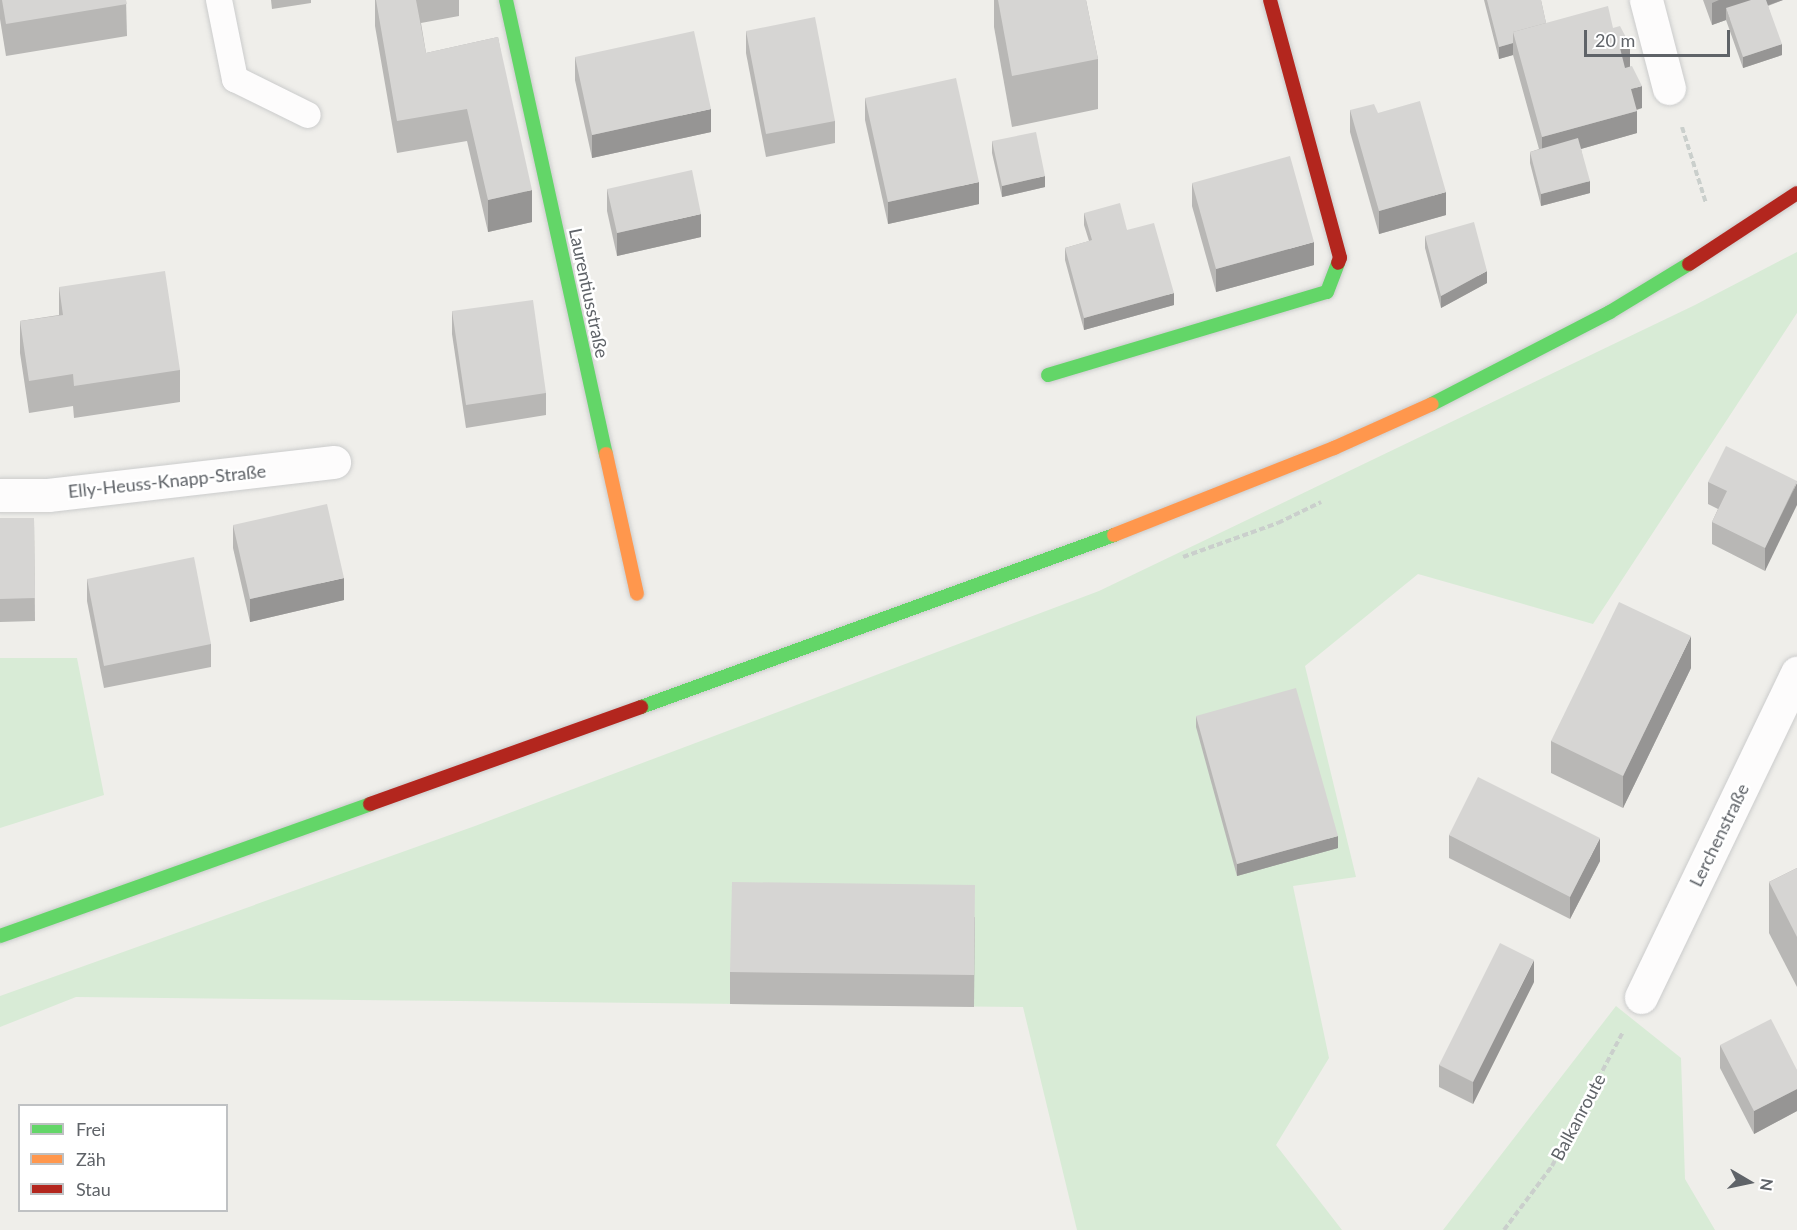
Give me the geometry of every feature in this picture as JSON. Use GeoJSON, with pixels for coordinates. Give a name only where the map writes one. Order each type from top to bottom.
{"type":"FeatureCollection","features":[{"type":"Feature","properties":{"kind":"main road","name":"Laurentiusstraße"},"geometry":{"type":"LineString","coordinates":[[506,0],[637,594]]}},
{"type":"Feature","properties":{"kind":"main road"},"geometry":{"type":"LineString","coordinates":[[1048,375],[1327,292],[1340,258],[1270,0]]}},
{"type":"Feature","properties":{"kind":"main road"},"geometry":{"type":"LineString","coordinates":[[0,936],[1068,554],[1334,448],[1447,397],[1599,318],[1719,246],[1797,193]]}},
{"type":"Feature","properties":{"kind":"street"},"geometry":{"type":"LineString","coordinates":[[1646,0],[1669,87]]}},
{"type":"Feature","properties":{"kind":"street","name":"Elly-Heuss-Knapp-Straße"},"geometry":{"type":"LineString","coordinates":[[0,495],[48,495],[334,462]]}},
{"type":"Feature","properties":{"kind":"street","name":"Lerchenstraße"},"geometry":{"type":"LineString","coordinates":[[1641,997],[1797,673]]}},
{"type":"Feature","properties":{"kind":"lane"},"geometry":{"type":"LineString","coordinates":[[219,0],[235,79],[309,115]]}},
{"type":"Feature","properties":{"kind":"path"},"geometry":{"type":"LineString","coordinates":[[1669,87],[1719,246]]}},
{"type":"Feature","properties":{"kind":"path","name":"Balkanroute"},"geometry":{"type":"LineString","coordinates":[[1504,1230],[1552,1166],[1641,997]]}},
{"type":"Feature","properties":{"kind":"green space"},"geometry":{"type":"Polygon","coordinates":[[[1797,252],[1797,313],[1593,624],[1418,574],[1305,666],[1356,877],[1293,886],[1329,1058],[1276,1145],[1342,1230],[1077,1230],[1023,1007],[76,997],[0,1027],[0,996],[475,826],[1099,591],[1695,305],[1797,252]]]}},
{"type":"Feature","properties":{"kind":"green space"},"geometry":{"type":"Polygon","coordinates":[[[0,658],[77,658],[104,795],[0,828],[0,658]]]}},
{"type":"Feature","properties":{"kind":"green space"},"geometry":{"type":"Polygon","coordinates":[[[1616,1006],[1681,1058],[1685,1179],[1715,1230],[1443,1230],[1616,1006]]]}},
{"type":"Feature","properties":{"kind":"building"},"geometry":{"type":"Polygon","coordinates":[[[2,0],[126,0],[127,4],[6,24],[2,0]]]}},
{"type":"Feature","properties":{"kind":"building"},"geometry":{"type":"Polygon","coordinates":[[[376,0],[416,0],[426,53],[498,37],[532,190],[488,200],[467,109],[397,121],[376,0]]]}},
{"type":"Feature","properties":{"kind":"building"},"geometry":{"type":"Polygon","coordinates":[[[998,0],[1086,0],[1098,59],[1012,76],[998,0]]]}},
{"type":"Feature","properties":{"kind":"building"},"geometry":{"type":"Polygon","coordinates":[[[1487,0],[1541,0],[1546,23],[1513,32],[1513,43],[1499,47],[1487,0]]]}},
{"type":"Feature","properties":{"kind":"building"},"geometry":{"type":"Polygon","coordinates":[[[1751,0],[1766,0],[1782,44],[1743,57],[1726,8],[1751,0]]]}},
{"type":"Feature","properties":{"kind":"building"},"geometry":{"type":"Polygon","coordinates":[[[1608,6],[1613,28],[1620,26],[1630,45],[1620,48],[1625,68],[1632,66],[1642,86],[1631,89],[1637,111],[1542,137],[1513,32],[1608,6]]]}},
{"type":"Feature","properties":{"kind":"building"},"geometry":{"type":"Polygon","coordinates":[[[815,17],[835,121],[766,134],[746,31],[815,17]]]}},
{"type":"Feature","properties":{"kind":"building"},"geometry":{"type":"Polygon","coordinates":[[[694,31],[711,109],[592,135],[575,57],[694,31]]]}},
{"type":"Feature","properties":{"kind":"building"},"geometry":{"type":"Polygon","coordinates":[[[956,78],[979,182],[888,202],[865,98],[956,78]]]}},
{"type":"Feature","properties":{"kind":"building"},"geometry":{"type":"Polygon","coordinates":[[[1420,101],[1446,192],[1379,211],[1350,110],[1374,104],[1378,113],[1420,101]]]}},
{"type":"Feature","properties":{"kind":"building"},"geometry":{"type":"Polygon","coordinates":[[[1036,132],[1045,176],[1002,186],[992,141],[1036,132]]]}},
{"type":"Feature","properties":{"kind":"building"},"geometry":{"type":"Polygon","coordinates":[[[1578,138],[1590,181],[1541,194],[1530,152],[1578,138]]]}},
{"type":"Feature","properties":{"kind":"building"},"geometry":{"type":"Polygon","coordinates":[[[1290,156],[1314,242],[1216,269],[1192,183],[1290,156]]]}},
{"type":"Feature","properties":{"kind":"building"},"geometry":{"type":"Polygon","coordinates":[[[692,170],[701,214],[617,233],[607,189],[692,170]]]}},
{"type":"Feature","properties":{"kind":"building"},"geometry":{"type":"Polygon","coordinates":[[[1120,203],[1127,230],[1154,223],[1174,293],[1084,318],[1065,248],[1092,240],[1084,213],[1120,203]]]}},
{"type":"Feature","properties":{"kind":"building"},"geometry":{"type":"Polygon","coordinates":[[[1474,222],[1487,271],[1441,296],[1425,236],[1474,222]]]}},
{"type":"Feature","properties":{"kind":"building"},"geometry":{"type":"Polygon","coordinates":[[[165,271],[180,370],[74,386],[73,374],[29,381],[20,321],[63,315],[59,287],[165,271]]]}},
{"type":"Feature","properties":{"kind":"building"},"geometry":{"type":"Polygon","coordinates":[[[533,300],[546,393],[466,405],[452,311],[533,300]]]}},
{"type":"Feature","properties":{"kind":"building"},"geometry":{"type":"Polygon","coordinates":[[[1726,446],[1797,481],[1765,548],[1712,522],[1727,491],[1708,482],[1726,446]]]}},
{"type":"Feature","properties":{"kind":"building"},"geometry":{"type":"Polygon","coordinates":[[[327,504],[344,578],[250,599],[233,525],[327,504]]]}},
{"type":"Feature","properties":{"kind":"building"},"geometry":{"type":"Polygon","coordinates":[[[0,518],[34,518],[35,598],[0,599],[0,518]]]}},
{"type":"Feature","properties":{"kind":"building"},"geometry":{"type":"Polygon","coordinates":[[[194,557],[211,644],[104,666],[87,579],[194,557]]]}},
{"type":"Feature","properties":{"kind":"building"},"geometry":{"type":"Polygon","coordinates":[[[1619,602],[1691,636],[1623,776],[1551,741],[1619,602]]]}},
{"type":"Feature","properties":{"kind":"building"},"geometry":{"type":"Polygon","coordinates":[[[1296,688],[1338,836],[1237,864],[1196,716],[1296,688]]]}},
{"type":"Feature","properties":{"kind":"building"},"geometry":{"type":"Polygon","coordinates":[[[1478,777],[1600,838],[1570,897],[1449,835],[1478,777]]]}},
{"type":"Feature","properties":{"kind":"building"},"geometry":{"type":"Polygon","coordinates":[[[1797,868],[1797,937],[1769,882],[1797,868]]]}},
{"type":"Feature","properties":{"kind":"building"},"geometry":{"type":"Polygon","coordinates":[[[732,882],[975,885],[974,975],[730,972],[732,882]]]}},
{"type":"Feature","properties":{"kind":"building"},"geometry":{"type":"Polygon","coordinates":[[[1500,943],[1534,960],[1473,1082],[1439,1065],[1500,943]]]}},
{"type":"Feature","properties":{"kind":"building"},"geometry":{"type":"Polygon","coordinates":[[[1771,1019],[1797,1070],[1797,1089],[1754,1111],[1720,1045],[1771,1019]]]}},
{"type":"Feature","properties":{"kind":"traffic: fast"},"geometry":{"type":"LineString","coordinates":[[506,0],[606,454]]}},
{"type":"Feature","properties":{"kind":"traffic: fast"},"geometry":{"type":"LineString","coordinates":[[1048,375],[1327,292],[1338,263]]}},
{"type":"Feature","properties":{"kind":"traffic: fast"},"geometry":{"type":"LineString","coordinates":[[1432,404],[1610,312],[1689,264]]}},
{"type":"Feature","properties":{"kind":"traffic: fast"},"geometry":{"type":"LineString","coordinates":[[641,707],[1114,535]]}},
{"type":"Feature","properties":{"kind":"traffic: fast"},"geometry":{"type":"LineString","coordinates":[[0,936],[370,804]]}},
{"type":"Feature","properties":{"kind":"traffic: slow"},"geometry":{"type":"LineString","coordinates":[[1114,535],[1334,448],[1432,404]]}},
{"type":"Feature","properties":{"kind":"traffic: slow"},"geometry":{"type":"LineString","coordinates":[[606,454],[637,594]]}},
{"type":"Feature","properties":{"kind":"traffic: jam"},"geometry":{"type":"LineString","coordinates":[[1270,0],[1340,258],[1338,263]]}},
{"type":"Feature","properties":{"kind":"traffic: jam"},"geometry":{"type":"LineString","coordinates":[[1689,264],[1797,193]]}},
{"type":"Feature","properties":{"kind":"traffic: jam"},"geometry":{"type":"LineString","coordinates":[[370,804],[641,707]]}}]}
